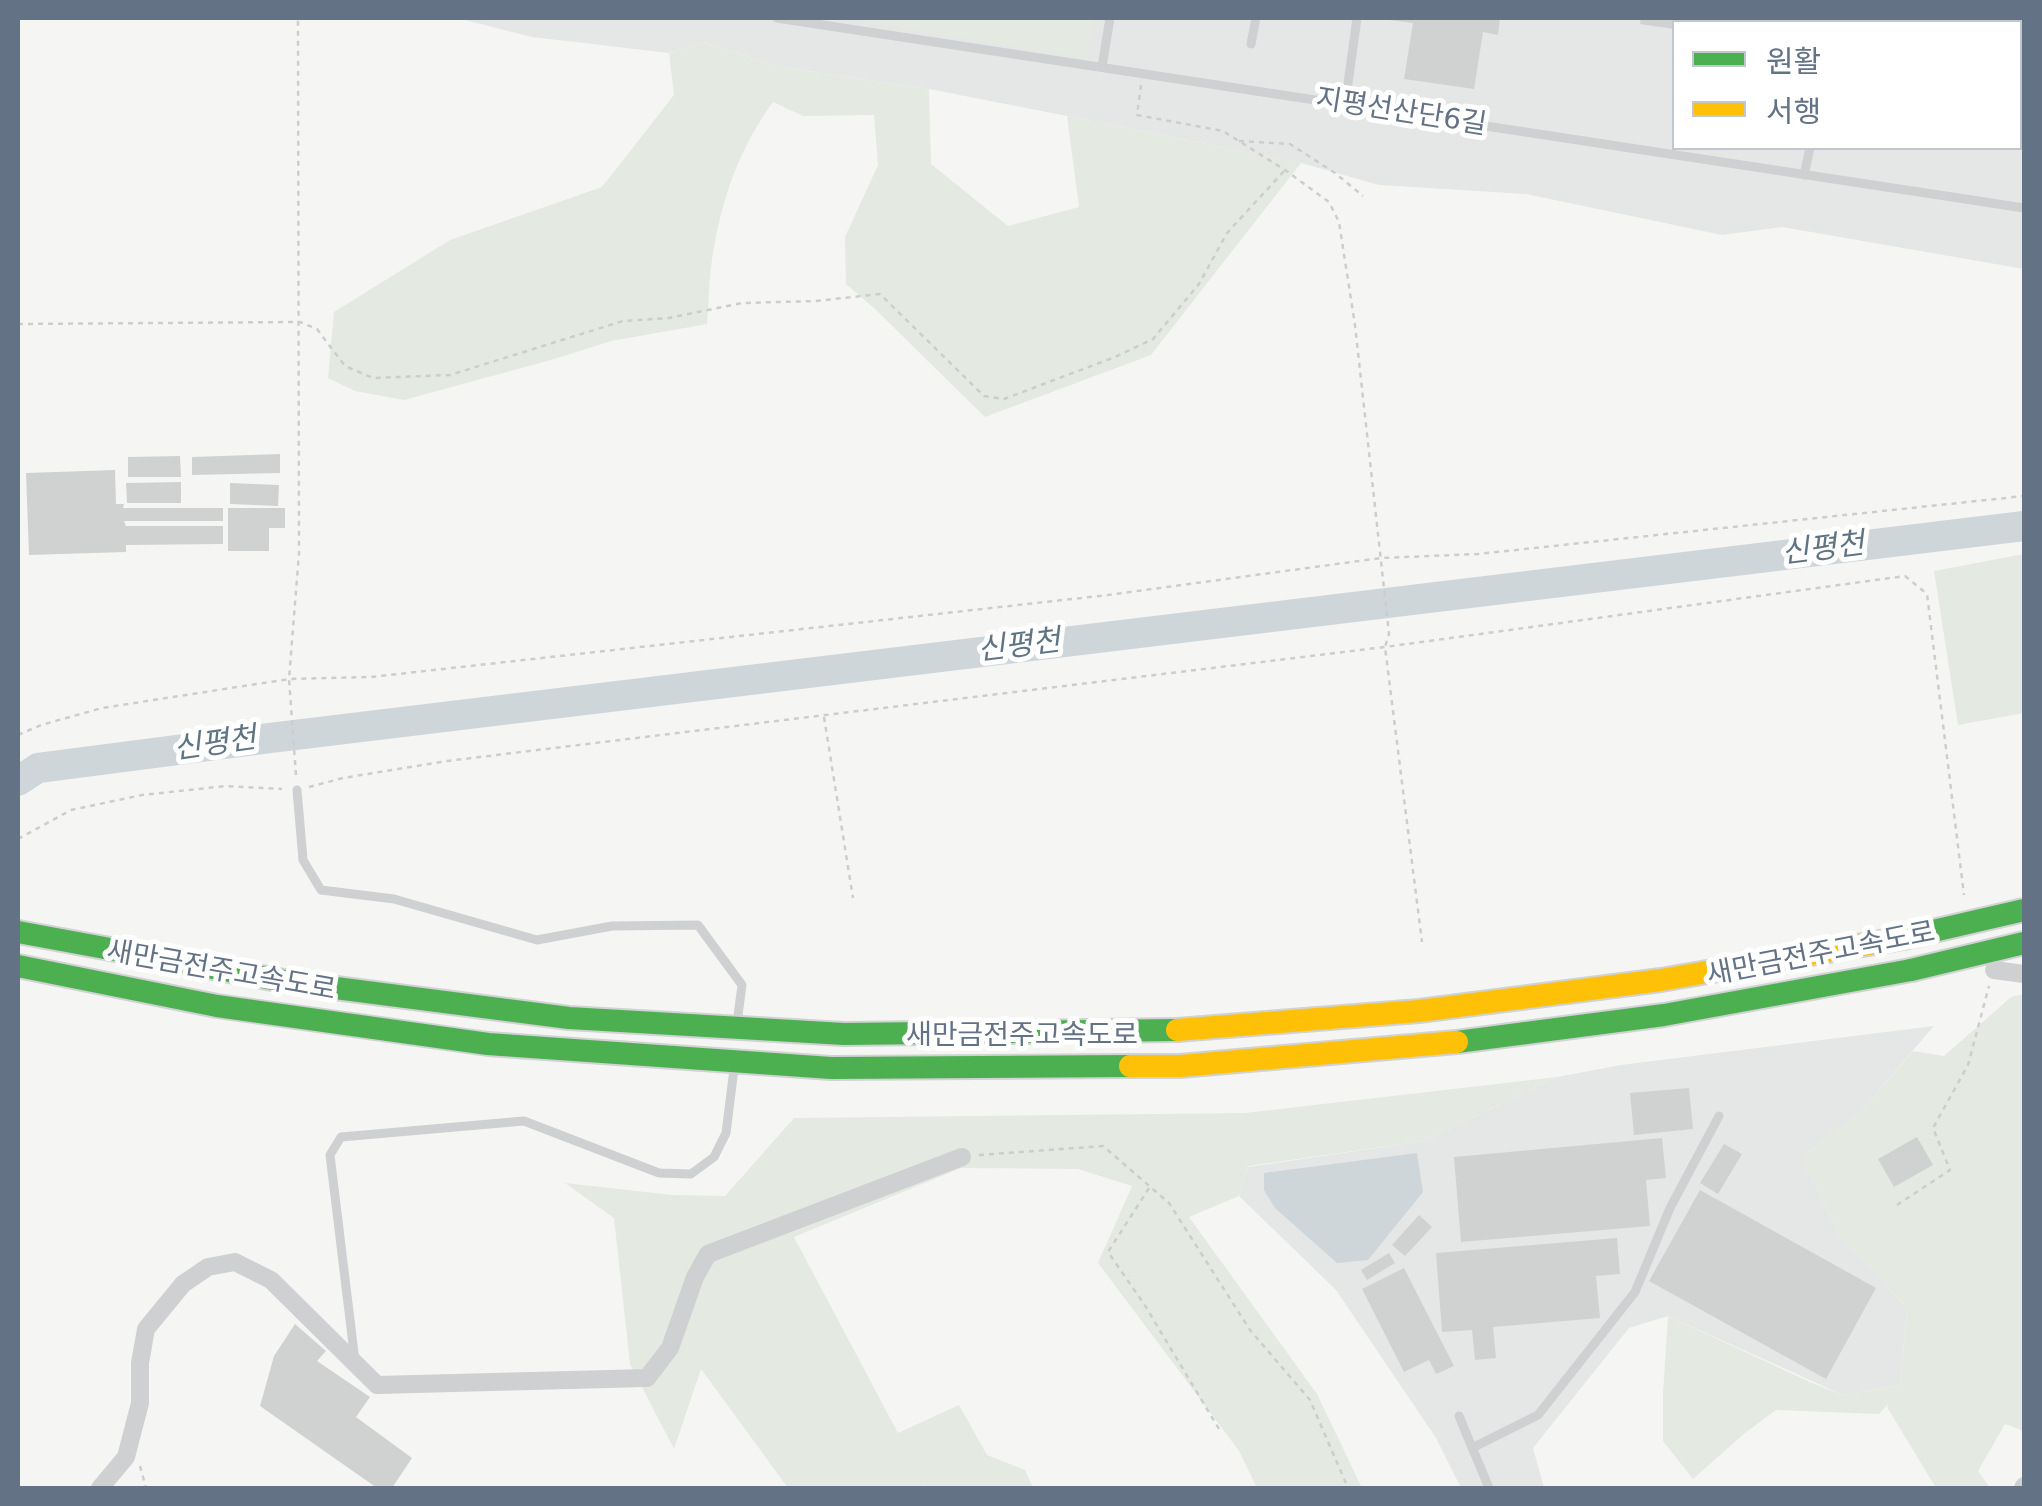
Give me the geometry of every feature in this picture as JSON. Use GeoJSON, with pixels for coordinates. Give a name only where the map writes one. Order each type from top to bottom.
{"type":"FeatureCollection","features":[{"type":"Feature","properties":{"kind":"highway","name":"새만금전주고속도로"},"geometry":{"type":"LineString","coordinates":[[18,932],[307,985],[569,1018],[844,1034],[1192,1030],[1438,1009],[1661,980],[1903,938],[2024,910]]}},
{"type":"Feature","properties":{"kind":"highway","name":"새만금전주고속도로"},"geometry":{"type":"LineString","coordinates":[[18,966],[217,1006],[488,1044],[831,1068],[1180,1066],[1433,1044],[1664,1015],[1911,970],[2024,944]]}},
{"type":"Feature","properties":{"kind":"street"},"geometry":{"type":"LineString","coordinates":[[1994,970],[2024,974]]}},
{"type":"Feature","properties":{"kind":"street"},"geometry":{"type":"LineString","coordinates":[[100,1488],[126,1456],[140,1403],[140,1363],[146,1329],[183,1284],[208,1267],[235,1262],[271,1280],[378,1385],[647,1378],[670,1348],[695,1277],[708,1254],[962,1156]]}},
{"type":"Feature","properties":{"kind":"lane","name":"지평선산단6길"},"geometry":{"type":"LineString","coordinates":[[777,18],[2024,208]]}},
{"type":"Feature","properties":{"kind":"lane"},"geometry":{"type":"LineString","coordinates":[[1102,67],[1110,18]]}},
{"type":"Feature","properties":{"kind":"lane"},"geometry":{"type":"LineString","coordinates":[[1251,44],[1256,18]]}},
{"type":"Feature","properties":{"kind":"lane"},"geometry":{"type":"LineString","coordinates":[[1345,104],[1357,18]]}},
{"type":"Feature","properties":{"kind":"lane"},"geometry":{"type":"LineString","coordinates":[[1804,175],[1810,150]]}},
{"type":"Feature","properties":{"kind":"lane"},"geometry":{"type":"LineString","coordinates":[[297,790],[303,860],[322,890],[394,899],[537,940],[612,926],[698,925],[742,985],[736,1028]]}},
{"type":"Feature","properties":{"kind":"lane"},"geometry":{"type":"LineString","coordinates":[[355,1364],[330,1155],[341,1136],[524,1122],[659,1173],[690,1174],[714,1158],[726,1133],[734,1061]]}},
{"type":"Feature","properties":{"kind":"lane"},"geometry":{"type":"LineString","coordinates":[[1472,1448],[1538,1415],[1635,1292],[1670,1208],[1719,1116]]}},
{"type":"Feature","properties":{"kind":"lane"},"geometry":{"type":"LineString","coordinates":[[1459,1416],[1489,1488]]}},
{"type":"Feature","properties":{"kind":"path"},"geometry":{"type":"LineString","coordinates":[[297,790],[289,679],[299,552],[298,18]]}},
{"type":"Feature","properties":{"kind":"path"},"geometry":{"type":"LineString","coordinates":[[1142,74],[1136,115],[1223,131],[1329,202],[1339,222],[1382,558],[1389,634],[1386,647],[1422,942]]}},
{"type":"Feature","properties":{"kind":"path"},"geometry":{"type":"LineString","coordinates":[[1238,140],[1290,144],[1363,196]]}},
{"type":"Feature","properties":{"kind":"path"},"geometry":{"type":"LineString","coordinates":[[18,324],[300,322],[316,329],[345,366],[373,378],[450,375],[622,321],[669,318],[742,304],[880,294],[984,396],[1004,399],[1153,340],[1199,284],[1227,233],[1285,170]]}},
{"type":"Feature","properties":{"kind":"path"},"geometry":{"type":"LineString","coordinates":[[18,735],[102,708],[289,679],[410,673],[1108,595],[1382,558],[1478,554],[2024,496]]}},
{"type":"Feature","properties":{"kind":"path"},"geometry":{"type":"LineString","coordinates":[[18,839],[71,810],[142,794],[226,786],[297,790],[342,778],[448,761],[1386,647],[1905,576],[1927,594],[1964,898]]}},
{"type":"Feature","properties":{"kind":"path"},"geometry":{"type":"LineString","coordinates":[[824,716],[852,898]]}},
{"type":"Feature","properties":{"kind":"path"},"geometry":{"type":"LineString","coordinates":[[1896,1205],[1950,1170],[1933,1128],[1968,1065],[1994,970]]}},
{"type":"Feature","properties":{"kind":"path"},"geometry":{"type":"LineString","coordinates":[[962,1156],[1103,1146],[1169,1203],[1250,1330],[1310,1400],[1348,1488]]}},
{"type":"Feature","properties":{"kind":"path"},"geometry":{"type":"LineString","coordinates":[[1150,1187],[1108,1252],[1220,1429]]}},
{"type":"Feature","properties":{"kind":"shaded area"},"geometry":{"type":"Polygon","coordinates":[[[457,18],[2024,18],[2024,269],[1782,227],[1722,235],[1526,194],[1379,185],[1301,163],[1067,116],[929,89],[781,67],[703,42],[669,53],[532,37],[457,18]]]}},
{"type":"Feature","properties":{"kind":"shaded area"},"geometry":{"type":"Polygon","coordinates":[[[840,18],[1094,18],[1086,59],[840,18]]]}},
{"type":"Feature","properties":{"kind":"shaded area"},"geometry":{"type":"Polygon","coordinates":[[[703,42],[781,67],[929,89],[931,164],[1008,226],[1079,207],[1067,116],[1301,163],[1151,355],[985,417],[846,284],[845,237],[878,165],[874,115],[803,116],[773,102],[751,137],[727,193],[713,253],[707,324],[611,341],[404,400],[355,391],[328,378],[334,312],[450,240],[602,187],[674,95],[669,53],[703,42]]]}},
{"type":"Feature","properties":{"kind":"shaded area"},"geometry":{"type":"Polygon","coordinates":[[[2024,554],[2024,713],[1958,725],[1934,571],[2024,554]]]}},
{"type":"Feature","properties":{"kind":"shaded area"},"geometry":{"type":"Polygon","coordinates":[[[2024,994],[2024,1431],[2005,1424],[1978,1471],[1990,1488],[1936,1488],[1887,1407],[1889,1403],[1879,1414],[1776,1410],[1693,1479],[1663,1441],[1668,1316],[1843,1395],[1900,1385],[1907,1308],[1840,1236],[1801,1157],[1860,1112],[1913,1051],[1944,1056],[2011,997],[2024,994]]]}},
{"type":"Feature","properties":{"kind":"shaded area"},"geometry":{"type":"Polygon","coordinates":[[[1934,1026],[1860,1112],[1801,1157],[1840,1236],[1907,1308],[1900,1385],[1843,1395],[1668,1316],[1629,1328],[1533,1448],[1544,1488],[1461,1488],[1436,1438],[1336,1290],[1239,1196],[1248,1167],[1424,1141],[1557,1077],[1621,1065],[1934,1026]]]}},
{"type":"Feature","properties":{"kind":"shaded area"},"geometry":{"type":"Polygon","coordinates":[[[1557,1077],[1424,1141],[1248,1166],[1239,1196],[1189,1217],[1317,1394],[1362,1488],[1257,1488],[1239,1451],[1098,1263],[1132,1186],[1078,1169],[961,1168],[794,1237],[898,1433],[959,1405],[987,1455],[1025,1470],[1033,1488],[788,1488],[701,1369],[674,1449],[630,1364],[614,1218],[565,1183],[672,1195],[725,1196],[794,1118],[1245,1113],[1557,1077]]]}},
{"type":"Feature","properties":{"kind":"shaded area"},"geometry":{"type":"Polygon","coordinates":[[[1417,1153],[1423,1192],[1368,1260],[1337,1263],[1275,1208],[1264,1190],[1264,1173],[1417,1153]]]}},
{"type":"Feature","properties":{"kind":"building"},"geometry":{"type":"Polygon","coordinates":[[[1390,18],[1500,18],[1498,35],[1483,32],[1474,89],[1404,79],[1413,23],[1390,18]]]}},
{"type":"Feature","properties":{"kind":"building"},"geometry":{"type":"Polygon","coordinates":[[[1641,18],[1973,18],[1672,20],[1672,29],[1640,24],[1641,18]]]}},
{"type":"Feature","properties":{"kind":"building"},"geometry":{"type":"Polygon","coordinates":[[[280,454],[280,473],[192,475],[192,457],[280,454]]]}},
{"type":"Feature","properties":{"kind":"building"},"geometry":{"type":"Polygon","coordinates":[[[180,456],[181,477],[128,477],[128,457],[180,456]]]}},
{"type":"Feature","properties":{"kind":"building"},"geometry":{"type":"Polygon","coordinates":[[[115,470],[116,504],[124,504],[123,508],[223,508],[223,521],[124,521],[126,526],[223,526],[223,544],[126,545],[126,552],[29,555],[26,473],[115,470]]]}},
{"type":"Feature","properties":{"kind":"building"},"geometry":{"type":"Polygon","coordinates":[[[181,482],[181,503],[127,503],[126,483],[181,482]]]}},
{"type":"Feature","properties":{"kind":"building"},"geometry":{"type":"Polygon","coordinates":[[[230,483],[279,485],[278,506],[230,504],[230,483]]]}},
{"type":"Feature","properties":{"kind":"building"},"geometry":{"type":"Polygon","coordinates":[[[228,508],[285,508],[285,528],[269,528],[269,551],[228,551],[228,508]]]}},
{"type":"Feature","properties":{"kind":"building"},"geometry":{"type":"Polygon","coordinates":[[[1689,1088],[1693,1129],[1634,1135],[1630,1093],[1689,1088]]]}},
{"type":"Feature","properties":{"kind":"building"},"geometry":{"type":"Polygon","coordinates":[[[1917,1137],[1933,1165],[1894,1187],[1878,1159],[1917,1137]]]}},
{"type":"Feature","properties":{"kind":"building"},"geometry":{"type":"Polygon","coordinates":[[[1662,1138],[1666,1178],[1646,1180],[1650,1226],[1461,1242],[1454,1157],[1662,1138]]]}},
{"type":"Feature","properties":{"kind":"building"},"geometry":{"type":"Polygon","coordinates":[[[1724,1144],[1742,1154],[1718,1194],[1700,1183],[1724,1144]]]}},
{"type":"Feature","properties":{"kind":"building"},"geometry":{"type":"Polygon","coordinates":[[[1700,1190],[1876,1288],[1826,1379],[1649,1281],[1700,1190]]]}},
{"type":"Feature","properties":{"kind":"building"},"geometry":{"type":"Polygon","coordinates":[[[1419,1215],[1432,1227],[1405,1256],[1392,1245],[1419,1215]]]}},
{"type":"Feature","properties":{"kind":"building"},"geometry":{"type":"Polygon","coordinates":[[[1617,1238],[1620,1274],[1596,1276],[1600,1318],[1493,1327],[1496,1358],[1475,1360],[1472,1330],[1442,1332],[1436,1253],[1617,1238]]]}},
{"type":"Feature","properties":{"kind":"building"},"geometry":{"type":"Polygon","coordinates":[[[1389,1253],[1395,1263],[1367,1280],[1361,1270],[1389,1253]]]}},
{"type":"Feature","properties":{"kind":"building"},"geometry":{"type":"Polygon","coordinates":[[[1404,1268],[1454,1366],[1436,1374],[1429,1360],[1404,1372],[1362,1289],[1404,1268]]]}},
{"type":"Feature","properties":{"kind":"building"},"geometry":{"type":"Polygon","coordinates":[[[295,1324],[326,1351],[317,1361],[370,1397],[356,1417],[412,1458],[392,1488],[377,1488],[260,1406],[274,1356],[295,1324]]]}},
{"type":"Feature","properties":{"kind":"waterway","name":"신평천"},"geometry":{"type":"LineString","coordinates":[[18,781],[38,768],[270,738],[2024,526]]}},
{"type":"Feature","properties":{"kind":"traffic: fast"},"geometry":{"type":"LineString","coordinates":[[1903,938],[2024,910]]}},
{"type":"Feature","properties":{"kind":"traffic: fast"},"geometry":{"type":"LineString","coordinates":[[18,932],[289,982],[569,1018],[844,1034],[1177,1030]]}},
{"type":"Feature","properties":{"kind":"traffic: fast"},"geometry":{"type":"LineString","coordinates":[[1911,970],[2024,943]]}},
{"type":"Feature","properties":{"kind":"traffic: fast"},"geometry":{"type":"LineString","coordinates":[[18,966],[217,1006],[488,1044],[831,1068],[1130,1066]]}},
{"type":"Feature","properties":{"kind":"traffic: fast"},"geometry":{"type":"LineString","coordinates":[[1457,1042],[1664,1015],[1911,970]]}},
{"type":"Feature","properties":{"kind":"traffic: slow"},"geometry":{"type":"LineString","coordinates":[[1177,1030],[1419,1011],[1661,980],[1903,938]]}},
{"type":"Feature","properties":{"kind":"traffic: slow"},"geometry":{"type":"LineString","coordinates":[[1130,1066],[1180,1066],[1457,1042]]}}]}
